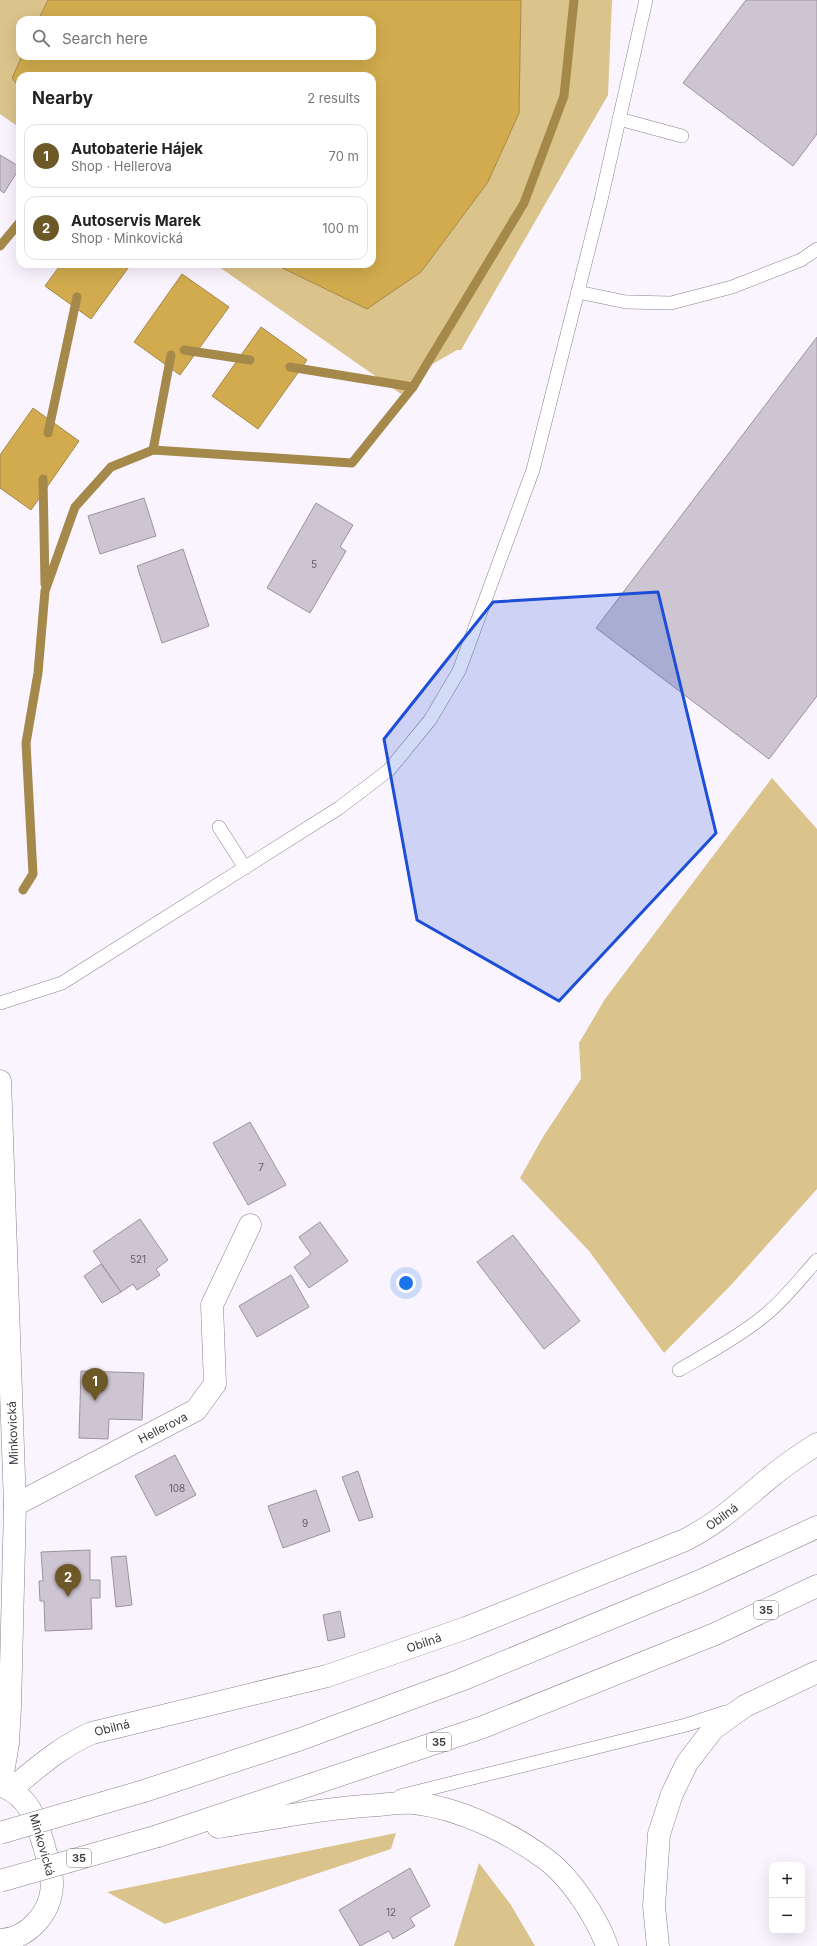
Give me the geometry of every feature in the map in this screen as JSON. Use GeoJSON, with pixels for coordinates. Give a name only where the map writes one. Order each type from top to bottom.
{"type":"FeatureCollection","features":[{"type":"Feature","properties":{"kind":"main road","name":"Minkovická"},"geometry":{"type":"LineString","coordinates":[[0,1081],[15,1505],[10,1707],[4,1786],[26,1802],[36,1819],[52,1875],[51,1896],[43,1914],[30,1929],[10,1941]]}},
{"type":"Feature","properties":{"kind":"main road","name":"Hellerova"},"geometry":{"type":"LineString","coordinates":[[15,1505],[196,1410],[215,1384],[212,1305],[250,1225]]}},
{"type":"Feature","properties":{"kind":"main road","name":"Obilná"},"geometry":{"type":"LineString","coordinates":[[4,1786],[60,1749],[75,1740],[92,1733],[327,1676],[358,1666],[466,1628],[685,1540],[708,1528],[725,1516],[772,1475],[817,1444]]}},
{"type":"Feature","properties":{"kind":"main road"},"geometry":{"type":"LineString","coordinates":[[0,1833],[144,1791],[301,1739],[461,1680],[698,1582],[817,1527]]}},
{"type":"Feature","properties":{"kind":"main road","name":"35"},"geometry":{"type":"LineString","coordinates":[[0,1881],[158,1836],[483,1727],[715,1634],[817,1586]]}},
{"type":"Feature","properties":{"kind":"main road"},"geometry":{"type":"LineString","coordinates":[[658,1946],[654,1906],[659,1834],[672,1794],[687,1763],[713,1729],[745,1706],[817,1672]]}},
{"type":"Feature","properties":{"kind":"main road"},"geometry":{"type":"LineString","coordinates":[[158,1836],[356,1806],[414,1803],[455,1813],[502,1831],[548,1860],[577,1892],[601,1930],[607,1946]]}},
{"type":"Feature","properties":{"kind":"lane"},"geometry":{"type":"LineString","coordinates":[[0,1003],[62,983],[339,808],[389,770],[430,720],[459,671],[533,470],[578,292],[646,0]]}},
{"type":"Feature","properties":{"kind":"lane"},"geometry":{"type":"LineString","coordinates":[[619,119],[682,136]]}},
{"type":"Feature","properties":{"kind":"lane"},"geometry":{"type":"LineString","coordinates":[[578,292],[626,302],[671,303],[732,287],[801,260],[817,249]]}},
{"type":"Feature","properties":{"kind":"lane"},"geometry":{"type":"LineString","coordinates":[[219,827],[244,868]]}},
{"type":"Feature","properties":{"kind":"lane"},"geometry":{"type":"LineString","coordinates":[[679,1370],[742,1333],[765,1315],[781,1300],[817,1260]]}},
{"type":"Feature","properties":{"kind":"lane"},"geometry":{"type":"LineString","coordinates":[[356,1806],[454,1784],[671,1729],[745,1706]]}},
{"type":"Feature","properties":{"kind":"highlighted area"},"geometry":{"type":"Polygon","coordinates":[[[658,592],[716,833],[559,1001],[417,920],[384,739],[493,602],[658,592]]]}},
{"type":"Feature","properties":{"kind":"shaded area"},"geometry":{"type":"Polygon","coordinates":[[[0,0],[48,0],[40,16],[16,16],[16,60],[20,60],[12,78],[16,83],[16,125],[0,114],[0,0]]]}},
{"type":"Feature","properties":{"kind":"shaded area"},"geometry":{"type":"Polygon","coordinates":[[[48,0],[521,0],[519,113],[488,182],[421,272],[367,309],[282,268],[376,268],[376,72],[16,72],[16,83],[12,78],[20,60],[376,60],[376,16],[40,16],[48,0]]]}},
{"type":"Feature","properties":{"kind":"shaded area"},"geometry":{"type":"Polygon","coordinates":[[[521,0],[612,0],[608,95],[461,350],[457,350],[429,366],[401,394],[221,268],[282,268],[367,309],[421,272],[488,182],[519,113],[521,0]]]}},
{"type":"Feature","properties":{"kind":"shaded area"},"geometry":{"type":"Polygon","coordinates":[[[58,268],[128,268],[91,319],[45,286],[58,268]]]}},
{"type":"Feature","properties":{"kind":"shaded area"},"geometry":{"type":"Polygon","coordinates":[[[182,274],[229,307],[180,375],[134,342],[182,274]]]}},
{"type":"Feature","properties":{"kind":"shaded area"},"geometry":{"type":"Polygon","coordinates":[[[261,327],[307,360],[258,429],[212,396],[261,327]]]}},
{"type":"Feature","properties":{"kind":"shaded area"},"geometry":{"type":"Polygon","coordinates":[[[33,408],[79,441],[31,510],[0,488],[0,455],[33,408]]]}},
{"type":"Feature","properties":{"kind":"shaded area"},"geometry":{"type":"Polygon","coordinates":[[[772,778],[817,829],[817,1189],[732,1284],[664,1353],[589,1251],[520,1178],[543,1137],[581,1079],[579,1043],[605,999],[772,778]]]}},
{"type":"Feature","properties":{"kind":"shaded area"},"geometry":{"type":"Polygon","coordinates":[[[396,1833],[391,1849],[165,1924],[107,1892],[396,1833]]]}},
{"type":"Feature","properties":{"kind":"shaded area"},"geometry":{"type":"Polygon","coordinates":[[[479,1863],[511,1905],[535,1946],[454,1946],[479,1863]]]}},
{"type":"Feature","properties":{"kind":"building"},"geometry":{"type":"Polygon","coordinates":[[[746,0],[817,0],[817,134],[793,166],[683,83],[746,0]]]}},
{"type":"Feature","properties":{"kind":"building"},"geometry":{"type":"Polygon","coordinates":[[[0,155],[16,165],[16,174],[4,193],[0,190],[0,155]]]}},
{"type":"Feature","properties":{"kind":"building"},"geometry":{"type":"Polygon","coordinates":[[[817,337],[817,696],[769,759],[596,628],[817,337]]]}},
{"type":"Feature","properties":{"kind":"building"},"geometry":{"type":"Polygon","coordinates":[[[144,498],[156,536],[100,554],[88,516],[144,498]]]}},
{"type":"Feature","properties":{"kind":"building"},"geometry":{"type":"Polygon","coordinates":[[[316,503],[353,525],[340,547],[346,551],[310,613],[267,588],[316,503]]]}},
{"type":"Feature","properties":{"kind":"building"},"geometry":{"type":"Polygon","coordinates":[[[183,549],[209,626],[162,643],[137,566],[183,549]]]}},
{"type":"Feature","properties":{"kind":"building"},"geometry":{"type":"Polygon","coordinates":[[[250,1122],[286,1185],[248,1205],[213,1143],[250,1122]]]}},
{"type":"Feature","properties":{"kind":"building"},"geometry":{"type":"Polygon","coordinates":[[[140,1219],[168,1260],[156,1269],[160,1275],[137,1290],[133,1284],[121,1292],[93,1251],[140,1219]]]}},
{"type":"Feature","properties":{"kind":"building"},"geometry":{"type":"Polygon","coordinates":[[[320,1222],[348,1261],[309,1288],[294,1267],[311,1254],[299,1237],[320,1222]]]}},
{"type":"Feature","properties":{"kind":"building"},"geometry":{"type":"Polygon","coordinates":[[[513,1235],[580,1321],[544,1349],[477,1262],[513,1235]]]}},
{"type":"Feature","properties":{"kind":"building"},"geometry":{"type":"Polygon","coordinates":[[[101,1264],[121,1292],[102,1303],[84,1276],[101,1264]]]}},
{"type":"Feature","properties":{"kind":"building"},"geometry":{"type":"Polygon","coordinates":[[[291,1275],[309,1307],[257,1337],[239,1306],[291,1275]]]}},
{"type":"Feature","properties":{"kind":"building"},"geometry":{"type":"Polygon","coordinates":[[[81,1371],[144,1373],[142,1420],[109,1419],[108,1439],[79,1438],[81,1371]]]}},
{"type":"Feature","properties":{"kind":"building"},"geometry":{"type":"Polygon","coordinates":[[[175,1455],[196,1495],[156,1516],[135,1476],[175,1455]]]}},
{"type":"Feature","properties":{"kind":"building"},"geometry":{"type":"Polygon","coordinates":[[[358,1471],[373,1517],[359,1521],[342,1477],[358,1471]]]}},
{"type":"Feature","properties":{"kind":"building"},"geometry":{"type":"Polygon","coordinates":[[[316,1490],[330,1531],[283,1548],[268,1506],[316,1490]]]}},
{"type":"Feature","properties":{"kind":"building"},"geometry":{"type":"Polygon","coordinates":[[[90,1550],[90,1580],[100,1580],[100,1598],[91,1598],[92,1629],[45,1631],[44,1601],[40,1601],[39,1581],[43,1581],[41,1552],[90,1550]]]}},
{"type":"Feature","properties":{"kind":"building"},"geometry":{"type":"Polygon","coordinates":[[[126,1556],[132,1605],[116,1607],[111,1557],[126,1556]]]}},
{"type":"Feature","properties":{"kind":"building"},"geometry":{"type":"Polygon","coordinates":[[[340,1611],[345,1637],[328,1641],[323,1615],[340,1611]]]}},
{"type":"Feature","properties":{"kind":"building"},"geometry":{"type":"Polygon","coordinates":[[[410,1868],[430,1906],[410,1918],[415,1926],[393,1939],[389,1931],[360,1946],[339,1910],[410,1868]]]}},
{"type":"Feature","properties":{"kind":"waterway"},"geometry":{"type":"LineString","coordinates":[[23,890],[33,874],[26,743],[38,673],[45,591],[75,507],[111,467],[153,450],[352,463],[413,387],[524,203],[564,96],[574,0]]}},
{"type":"Feature","properties":{"kind":"waterway"},"geometry":{"type":"LineString","coordinates":[[0,246],[16,227]]}},
{"type":"Feature","properties":{"kind":"waterway"},"geometry":{"type":"LineString","coordinates":[[48,433],[77,297]]}},
{"type":"Feature","properties":{"kind":"waterway"},"geometry":{"type":"LineString","coordinates":[[184,350],[250,360]]}},
{"type":"Feature","properties":{"kind":"waterway"},"geometry":{"type":"LineString","coordinates":[[153,450],[171,355]]}},
{"type":"Feature","properties":{"kind":"waterway"},"geometry":{"type":"LineString","coordinates":[[290,367],[413,387]]}},
{"type":"Feature","properties":{"kind":"waterway"},"geometry":{"type":"LineString","coordinates":[[43,479],[45,584]]}},
{"type":"Feature","properties":{"kind":"place","name":"Autobaterie Hájek"},"geometry":{"type":"Point","coordinates":[95,1401]}},
{"type":"Feature","properties":{"kind":"place","name":"Autoservis Marek"},"geometry":{"type":"Point","coordinates":[68,1597]}}]}
